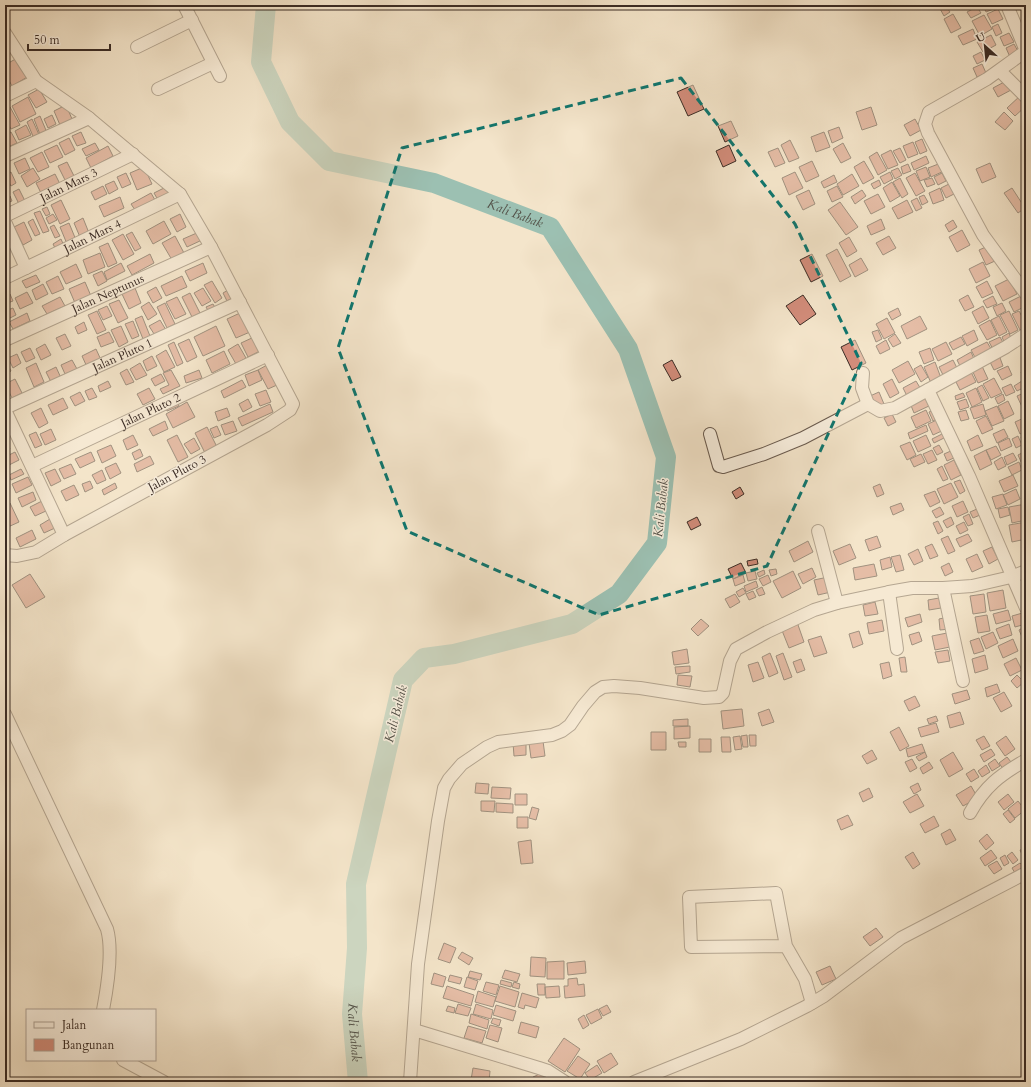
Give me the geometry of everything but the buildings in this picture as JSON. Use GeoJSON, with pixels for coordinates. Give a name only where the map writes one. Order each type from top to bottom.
{"type":"FeatureCollection","features":[{"type":"Feature","properties":{"kind":"street"},"geometry":{"type":"LineString","coordinates":[[184,5],[220,76]]}},
{"type":"Feature","properties":{"kind":"street"},"geometry":{"type":"LineString","coordinates":[[1007,5],[1026,51],[1000,71],[929,112],[925,124],[928,133],[983,235],[1026,294]]}},
{"type":"Feature","properties":{"kind":"street"},"geometry":{"type":"LineString","coordinates":[[137,47],[192,20]]}},
{"type":"Feature","properties":{"kind":"street"},"geometry":{"type":"LineString","coordinates":[[5,34],[36,81],[89,118],[180,194],[211,247],[268,355]]}},
{"type":"Feature","properties":{"kind":"street"},"geometry":{"type":"LineString","coordinates":[[158,89],[213,63]]}},
{"type":"Feature","properties":{"kind":"street"},"geometry":{"type":"LineString","coordinates":[[1000,71],[1026,97]]}},
{"type":"Feature","properties":{"kind":"street"},"geometry":{"type":"LineString","coordinates":[[5,96],[36,81]]}},
{"type":"Feature","properties":{"kind":"street"},"geometry":{"type":"LineString","coordinates":[[5,156],[89,118]]}},
{"type":"Feature","properties":{"kind":"street","name":"Jalan Mars 3"},"geometry":{"type":"LineString","coordinates":[[5,216],[133,154]]}},
{"type":"Feature","properties":{"kind":"street","name":"Jalan Mars 4"},"geometry":{"type":"LineString","coordinates":[[5,278],[180,194]]}},
{"type":"Feature","properties":{"kind":"street"},"geometry":{"type":"LineString","coordinates":[[5,222],[26,268]]}},
{"type":"Feature","properties":{"kind":"street","name":"Jalan Neptunus"},"geometry":{"type":"LineString","coordinates":[[5,340],[211,247]]}},
{"type":"Feature","properties":{"kind":"street","name":"Jalan Pluto 1"},"geometry":{"type":"LineString","coordinates":[[5,409],[240,302]]}},
{"type":"Feature","properties":{"kind":"street"},"geometry":{"type":"LineString","coordinates":[[863,373],[862,388],[868,404],[877,410],[888,410],[928,390],[1006,347],[1026,334]]}},
{"type":"Feature","properties":{"kind":"street","name":"Jalan Pluto 3"},"geometry":{"type":"LineString","coordinates":[[6,553],[17,556],[36,552],[64,535],[267,425],[290,410],[293,404],[268,355]]}},
{"type":"Feature","properties":{"kind":"street","name":"Jalan Pluto 2"},"geometry":{"type":"LineString","coordinates":[[32,466],[268,355]]}},
{"type":"Feature","properties":{"kind":"street"},"geometry":{"type":"LineString","coordinates":[[928,390],[969,476],[1011,577],[1026,608]]}},
{"type":"Feature","properties":{"kind":"street"},"geometry":{"type":"LineString","coordinates":[[710,434],[719,466],[722,468],[764,454],[803,438],[868,404]]}},
{"type":"Feature","properties":{"kind":"street"},"geometry":{"type":"LineString","coordinates":[[5,409],[64,535]]}},
{"type":"Feature","properties":{"kind":"street"},"geometry":{"type":"LineString","coordinates":[[818,531],[837,603]]}},
{"type":"Feature","properties":{"kind":"street"},"geometry":{"type":"LineString","coordinates":[[410,1082],[419,957],[441,802],[448,779],[462,764],[498,742],[552,735],[562,731],[570,725],[595,692],[603,687],[614,686],[640,688],[704,698],[719,697],[723,693],[730,661],[736,649],[767,632],[814,610],[837,603],[912,588],[972,586],[1011,577],[1026,571]]}},
{"type":"Feature","properties":{"kind":"street"},"geometry":{"type":"LineString","coordinates":[[943,588],[963,681]]}},
{"type":"Feature","properties":{"kind":"street"},"geometry":{"type":"LineString","coordinates":[[889,592],[897,649]]}},
{"type":"Feature","properties":{"kind":"street"},"geometry":{"type":"LineString","coordinates":[[5,714],[107,929],[109,941],[108,984],[103,1009]]}},
{"type":"Feature","properties":{"kind":"street"},"geometry":{"type":"LineString","coordinates":[[970,813],[979,796],[991,783],[1005,772],[1026,760]]}},
{"type":"Feature","properties":{"kind":"street"},"geometry":{"type":"LineString","coordinates":[[634,1082],[735,1042],[824,996],[901,938],[1026,873]]}},
{"type":"Feature","properties":{"kind":"street"},"geometry":{"type":"LineString","coordinates":[[786,946],[691,948],[689,897],[776,893],[786,946],[805,979],[812,1002]]}},
{"type":"Feature","properties":{"kind":"street"},"geometry":{"type":"LineString","coordinates":[[414,1030],[478,1051],[548,1071],[565,1082]]}},
{"type":"Feature","properties":{"kind":"street"},"geometry":{"type":"LineString","coordinates":[[125,1061],[164,1082]]}},
{"type":"Feature","properties":{"kind":"highlighted area"},"geometry":{"type":"Polygon","coordinates":[[[681,78],[795,224],[861,363],[767,566],[599,615],[407,531],[338,348],[402,148],[681,78]]]}},
{"type":"Feature","properties":{"kind":"waterway","name":"Kali Babak"},"geometry":{"type":"LineString","coordinates":[[266,5],[261,62],[290,122],[329,161],[434,183],[550,227],[628,349],[666,457],[657,543],[619,594],[572,624],[454,654],[424,658],[403,680],[356,884],[357,948],[352,1014],[358,1082]]}}]}
